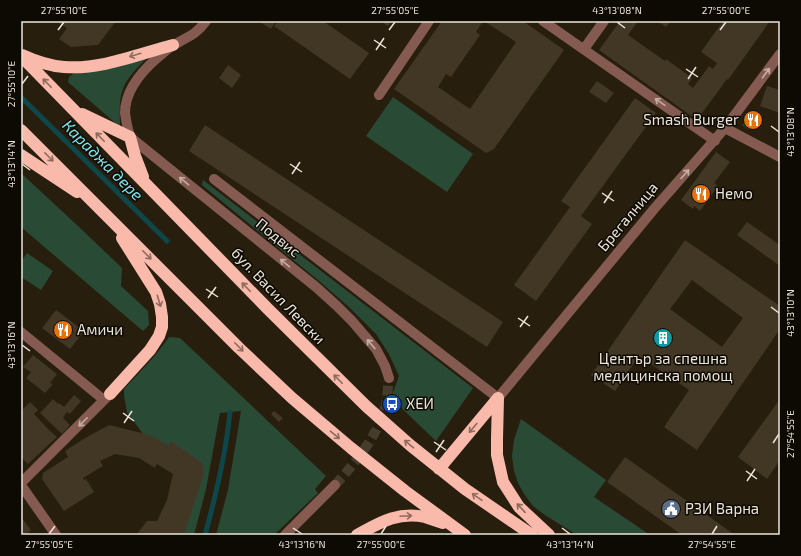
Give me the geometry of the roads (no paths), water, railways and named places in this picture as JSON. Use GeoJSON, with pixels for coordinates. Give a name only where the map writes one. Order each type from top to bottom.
{"type":"FeatureCollection","features":[{"type":"Feature","properties":{"kind":"highway"},"geometry":{"type":"LineString","coordinates":[[21,56],[53,65],[76,67],[116,61],[173,45]]}},
{"type":"Feature","properties":{"kind":"highway","name":"бул. Васил Левски"},"geometry":{"type":"LineString","coordinates":[[21,56],[371,411],[439,469],[465,489],[532,535]]}},
{"type":"Feature","properties":{"kind":"highway"},"geometry":{"type":"LineString","coordinates":[[73,110],[130,138],[139,168],[147,185]]}},
{"type":"Feature","properties":{"kind":"highway"},"geometry":{"type":"LineString","coordinates":[[21,130],[292,398],[405,491],[465,535]]}},
{"type":"Feature","properties":{"kind":"highway"},"geometry":{"type":"LineString","coordinates":[[21,155],[100,208]]}},
{"type":"Feature","properties":{"kind":"highway"},"geometry":{"type":"LineString","coordinates":[[108,397],[150,350],[162,328],[160,304],[156,292],[111,220]]}},
{"type":"Feature","properties":{"kind":"highway"},"geometry":{"type":"LineString","coordinates":[[439,469],[498,398]]}},
{"type":"Feature","properties":{"kind":"highway"},"geometry":{"type":"LineString","coordinates":[[498,398],[497,455],[503,482],[519,507],[549,535]]}},
{"type":"Feature","properties":{"kind":"highway"},"geometry":{"type":"LineString","coordinates":[[357,535],[386,520],[400,516],[424,517],[453,527]]}},
{"type":"Feature","properties":{"kind":"street"},"geometry":{"type":"LineString","coordinates":[[130,138],[125,113],[126,104],[128,95],[138,77],[146,68],[173,45],[196,33],[206,21]]}},
{"type":"Feature","properties":{"kind":"street"},"geometry":{"type":"LineString","coordinates":[[379,95],[429,21]]}},
{"type":"Feature","properties":{"kind":"street"},"geometry":{"type":"LineString","coordinates":[[543,21],[714,141]]}},
{"type":"Feature","properties":{"kind":"street"},"geometry":{"type":"LineString","coordinates":[[584,49],[604,21]]}},
{"type":"Feature","properties":{"kind":"street","name":"Брегалница"},"geometry":{"type":"LineString","coordinates":[[498,398],[659,203],[725,128],[780,54]]}},
{"type":"Feature","properties":{"kind":"street"},"geometry":{"type":"LineString","coordinates":[[725,128],[780,157]]}},
{"type":"Feature","properties":{"kind":"street","name":"Подвис"},"geometry":{"type":"LineString","coordinates":[[130,138],[316,287],[352,321],[376,350],[385,366],[389,378]]}},
{"type":"Feature","properties":{"kind":"street"},"geometry":{"type":"LineString","coordinates":[[214,179],[498,398]]}},
{"type":"Feature","properties":{"kind":"street"},"geometry":{"type":"LineString","coordinates":[[21,332],[108,397],[21,484],[56,535]]}},
{"type":"Feature","properties":{"kind":"street"},"geometry":{"type":"LineString","coordinates":[[285,535],[335,485]]}},
{"type":"Feature","properties":{"kind":"waterway","name":"Караджа дере"},"geometry":{"type":"LineString","coordinates":[[21,97],[167,241]]}},
{"type":"Feature","properties":{"kind":"waterway","name":"Караджа дере"},"geometry":{"type":"LineString","coordinates":[[205,535],[220,474],[230,412]]}},
{"type":"Feature","properties":{"kind":"tunnel"},"geometry":{"type":"LineString","coordinates":[[335,485],[356,461],[374,434],[385,410],[389,378]]}},
{"type":"Feature","properties":{"kind":"place","name":"Smash Burger"},"geometry":{"type":"Point","coordinates":[753,120]}},
{"type":"Feature","properties":{"kind":"place","name":"Немо"},"geometry":{"type":"Point","coordinates":[701,194]}},
{"type":"Feature","properties":{"kind":"place","name":"Амичи"},"geometry":{"type":"Point","coordinates":[63,330]}},
{"type":"Feature","properties":{"kind":"place","name":"Център за спешна медицинска помощ"},"geometry":{"type":"Point","coordinates":[663,338]}},
{"type":"Feature","properties":{"kind":"place","name":"ХЕИ"},"geometry":{"type":"Point","coordinates":[392,404]}},
{"type":"Feature","properties":{"kind":"place","name":"РЗИ Варна"},"geometry":{"type":"Point","coordinates":[671,509]}}]}
